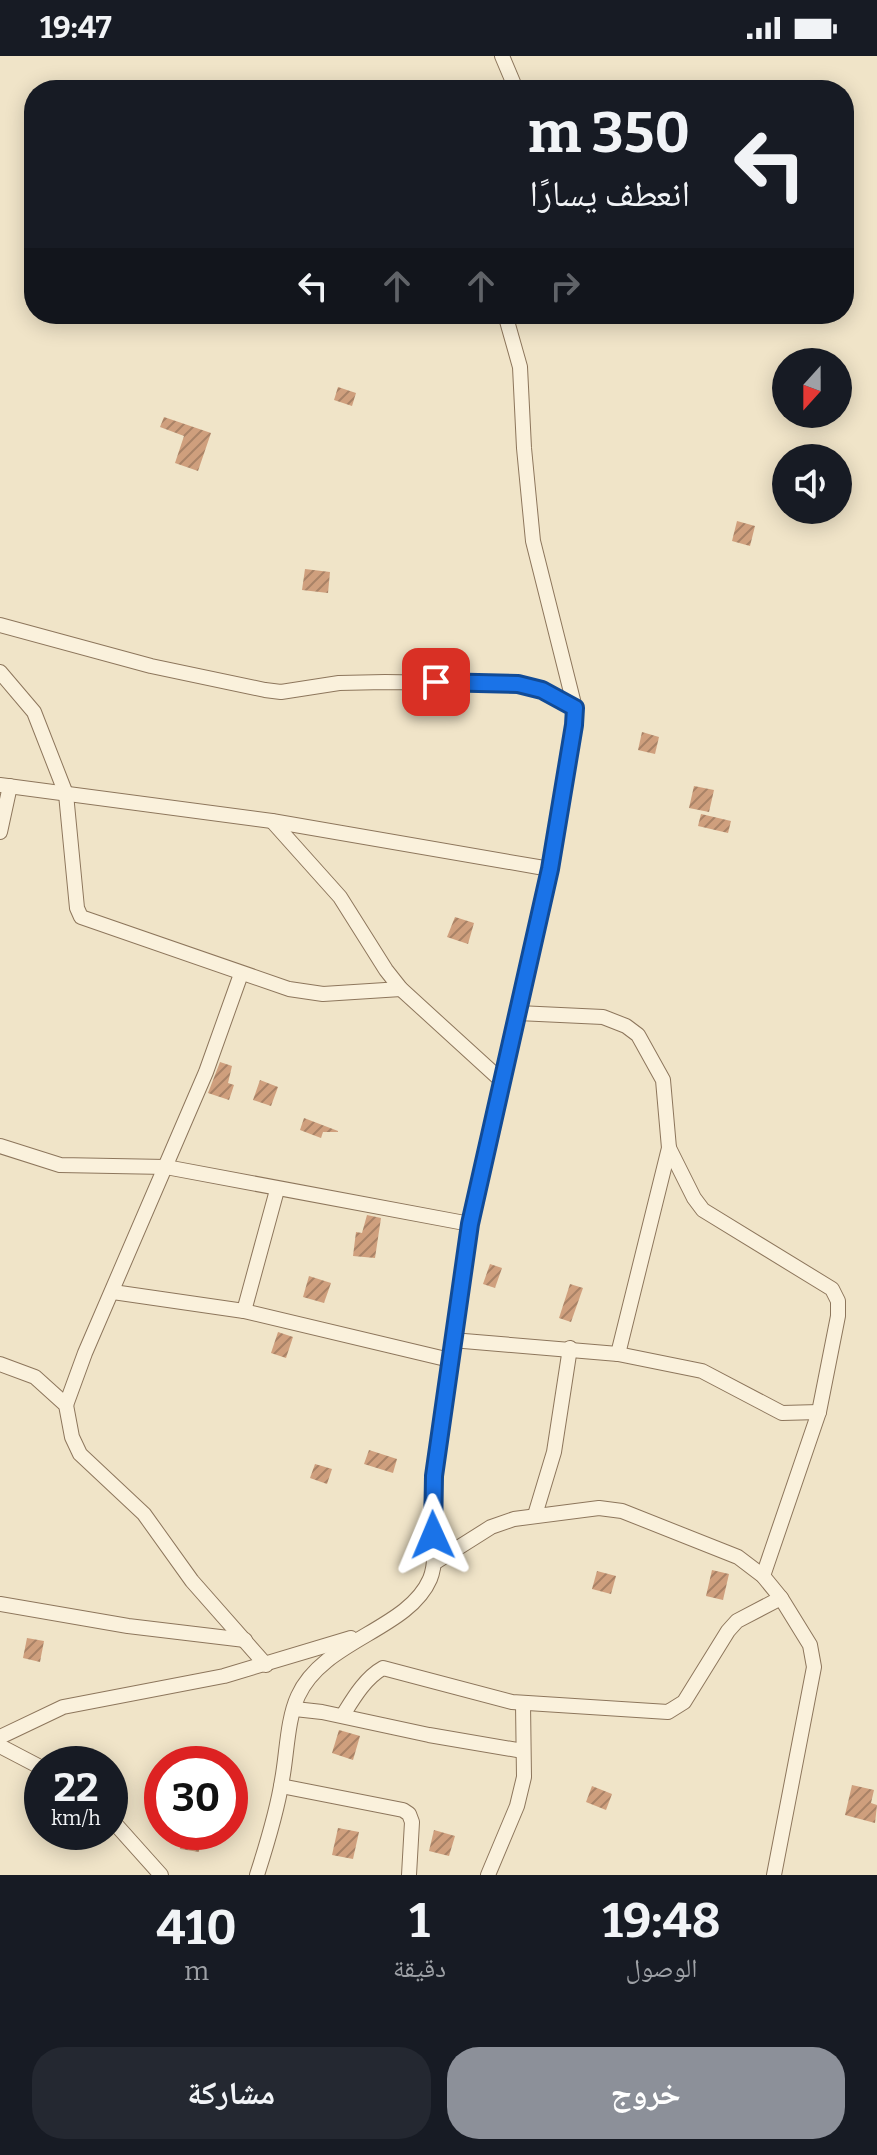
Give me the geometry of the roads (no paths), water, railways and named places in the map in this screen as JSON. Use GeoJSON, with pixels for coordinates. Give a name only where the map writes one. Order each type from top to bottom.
{"type":"FeatureCollection","features":[{"type":"Feature","properties":{"kind":"street"},"geometry":{"type":"LineString","coordinates":[[502,56],[512,80]]}},
{"type":"Feature","properties":{"kind":"street"},"geometry":{"type":"LineString","coordinates":[[257,1875],[281,1786],[295,1709],[307,1682],[324,1664],[363,1634],[405,1612],[425,1587],[434,1563],[434,1476],[470,1224],[550,869],[574,725],[575,708],[533,541],[520,367],[508,324]]}},
{"type":"Feature","properties":{"kind":"street"},"geometry":{"type":"LineString","coordinates":[[0,625],[151,666],[265,690],[281,692],[339,683],[518,684],[542,690],[575,708]]}},
{"type":"Feature","properties":{"kind":"street"},"geometry":{"type":"LineString","coordinates":[[0,672],[34,712],[66,794],[77,908],[81,917],[289,989],[323,994],[401,989]]}},
{"type":"Feature","properties":{"kind":"street"},"geometry":{"type":"LineString","coordinates":[[0,832],[5,785],[272,821],[550,869]]}},
{"type":"Feature","properties":{"kind":"street"},"geometry":{"type":"LineString","coordinates":[[272,821],[340,897],[401,989],[503,1082]]}},
{"type":"Feature","properties":{"kind":"street"},"geometry":{"type":"LineString","coordinates":[[241,974],[206,1072],[85,1353],[66,1405],[72,1437],[80,1454],[144,1514],[192,1581],[266,1665]]}},
{"type":"Feature","properties":{"kind":"street"},"geometry":{"type":"LineString","coordinates":[[518,1013],[603,1017],[626,1026],[638,1035],[663,1080],[669,1148],[618,1354]]}},
{"type":"Feature","properties":{"kind":"street"},"geometry":{"type":"LineString","coordinates":[[0,1146],[60,1165],[166,1167],[470,1224]]}},
{"type":"Feature","properties":{"kind":"street"},"geometry":{"type":"LineString","coordinates":[[669,1148],[703,1210],[832,1289],[838,1301],[838,1316],[819,1412],[763,1576]]}},
{"type":"Feature","properties":{"kind":"street"},"geometry":{"type":"LineString","coordinates":[[244,1311],[277,1190]]}},
{"type":"Feature","properties":{"kind":"street"},"geometry":{"type":"LineString","coordinates":[[113,1292],[244,1311],[450,1360]]}},
{"type":"Feature","properties":{"kind":"street"},"geometry":{"type":"LineString","coordinates":[[452,1340],[618,1354],[702,1371],[782,1413],[819,1412]]}},
{"type":"Feature","properties":{"kind":"street"},"geometry":{"type":"LineString","coordinates":[[535,1515],[554,1452],[570,1348]]}},
{"type":"Feature","properties":{"kind":"street"},"geometry":{"type":"LineString","coordinates":[[0,1364],[35,1377],[66,1405]]}},
{"type":"Feature","properties":{"kind":"street"},"geometry":{"type":"LineString","coordinates":[[434,1563],[491,1527],[514,1519],[599,1508],[622,1511],[738,1557],[763,1576],[781,1598],[810,1645],[814,1667],[774,1875]]}},
{"type":"Feature","properties":{"kind":"street"},"geometry":{"type":"LineString","coordinates":[[343,1715],[355,1696],[383,1668],[486,1698],[523,1704],[668,1712],[684,1702],[737,1621],[781,1598]]}},
{"type":"Feature","properties":{"kind":"street"},"geometry":{"type":"LineString","coordinates":[[0,1604],[128,1626],[245,1640]]}},
{"type":"Feature","properties":{"kind":"street"},"geometry":{"type":"LineString","coordinates":[[0,1737],[63,1707],[224,1676],[363,1634]]}},
{"type":"Feature","properties":{"kind":"street"},"geometry":{"type":"LineString","coordinates":[[488,1875],[517,1806],[524,1777],[523,1704]]}},
{"type":"Feature","properties":{"kind":"street"},"geometry":{"type":"LineString","coordinates":[[295,1709],[343,1715],[429,1735],[523,1751]]}},
{"type":"Feature","properties":{"kind":"street"},"geometry":{"type":"LineString","coordinates":[[0,1746],[24,1759]]}},
{"type":"Feature","properties":{"kind":"street"},"geometry":{"type":"LineString","coordinates":[[281,1786],[403,1810],[409,1814],[412,1822],[409,1875]]}},
{"type":"Feature","properties":{"kind":"street"},"geometry":{"type":"LineString","coordinates":[[128,1838],[161,1875]]}}]}
